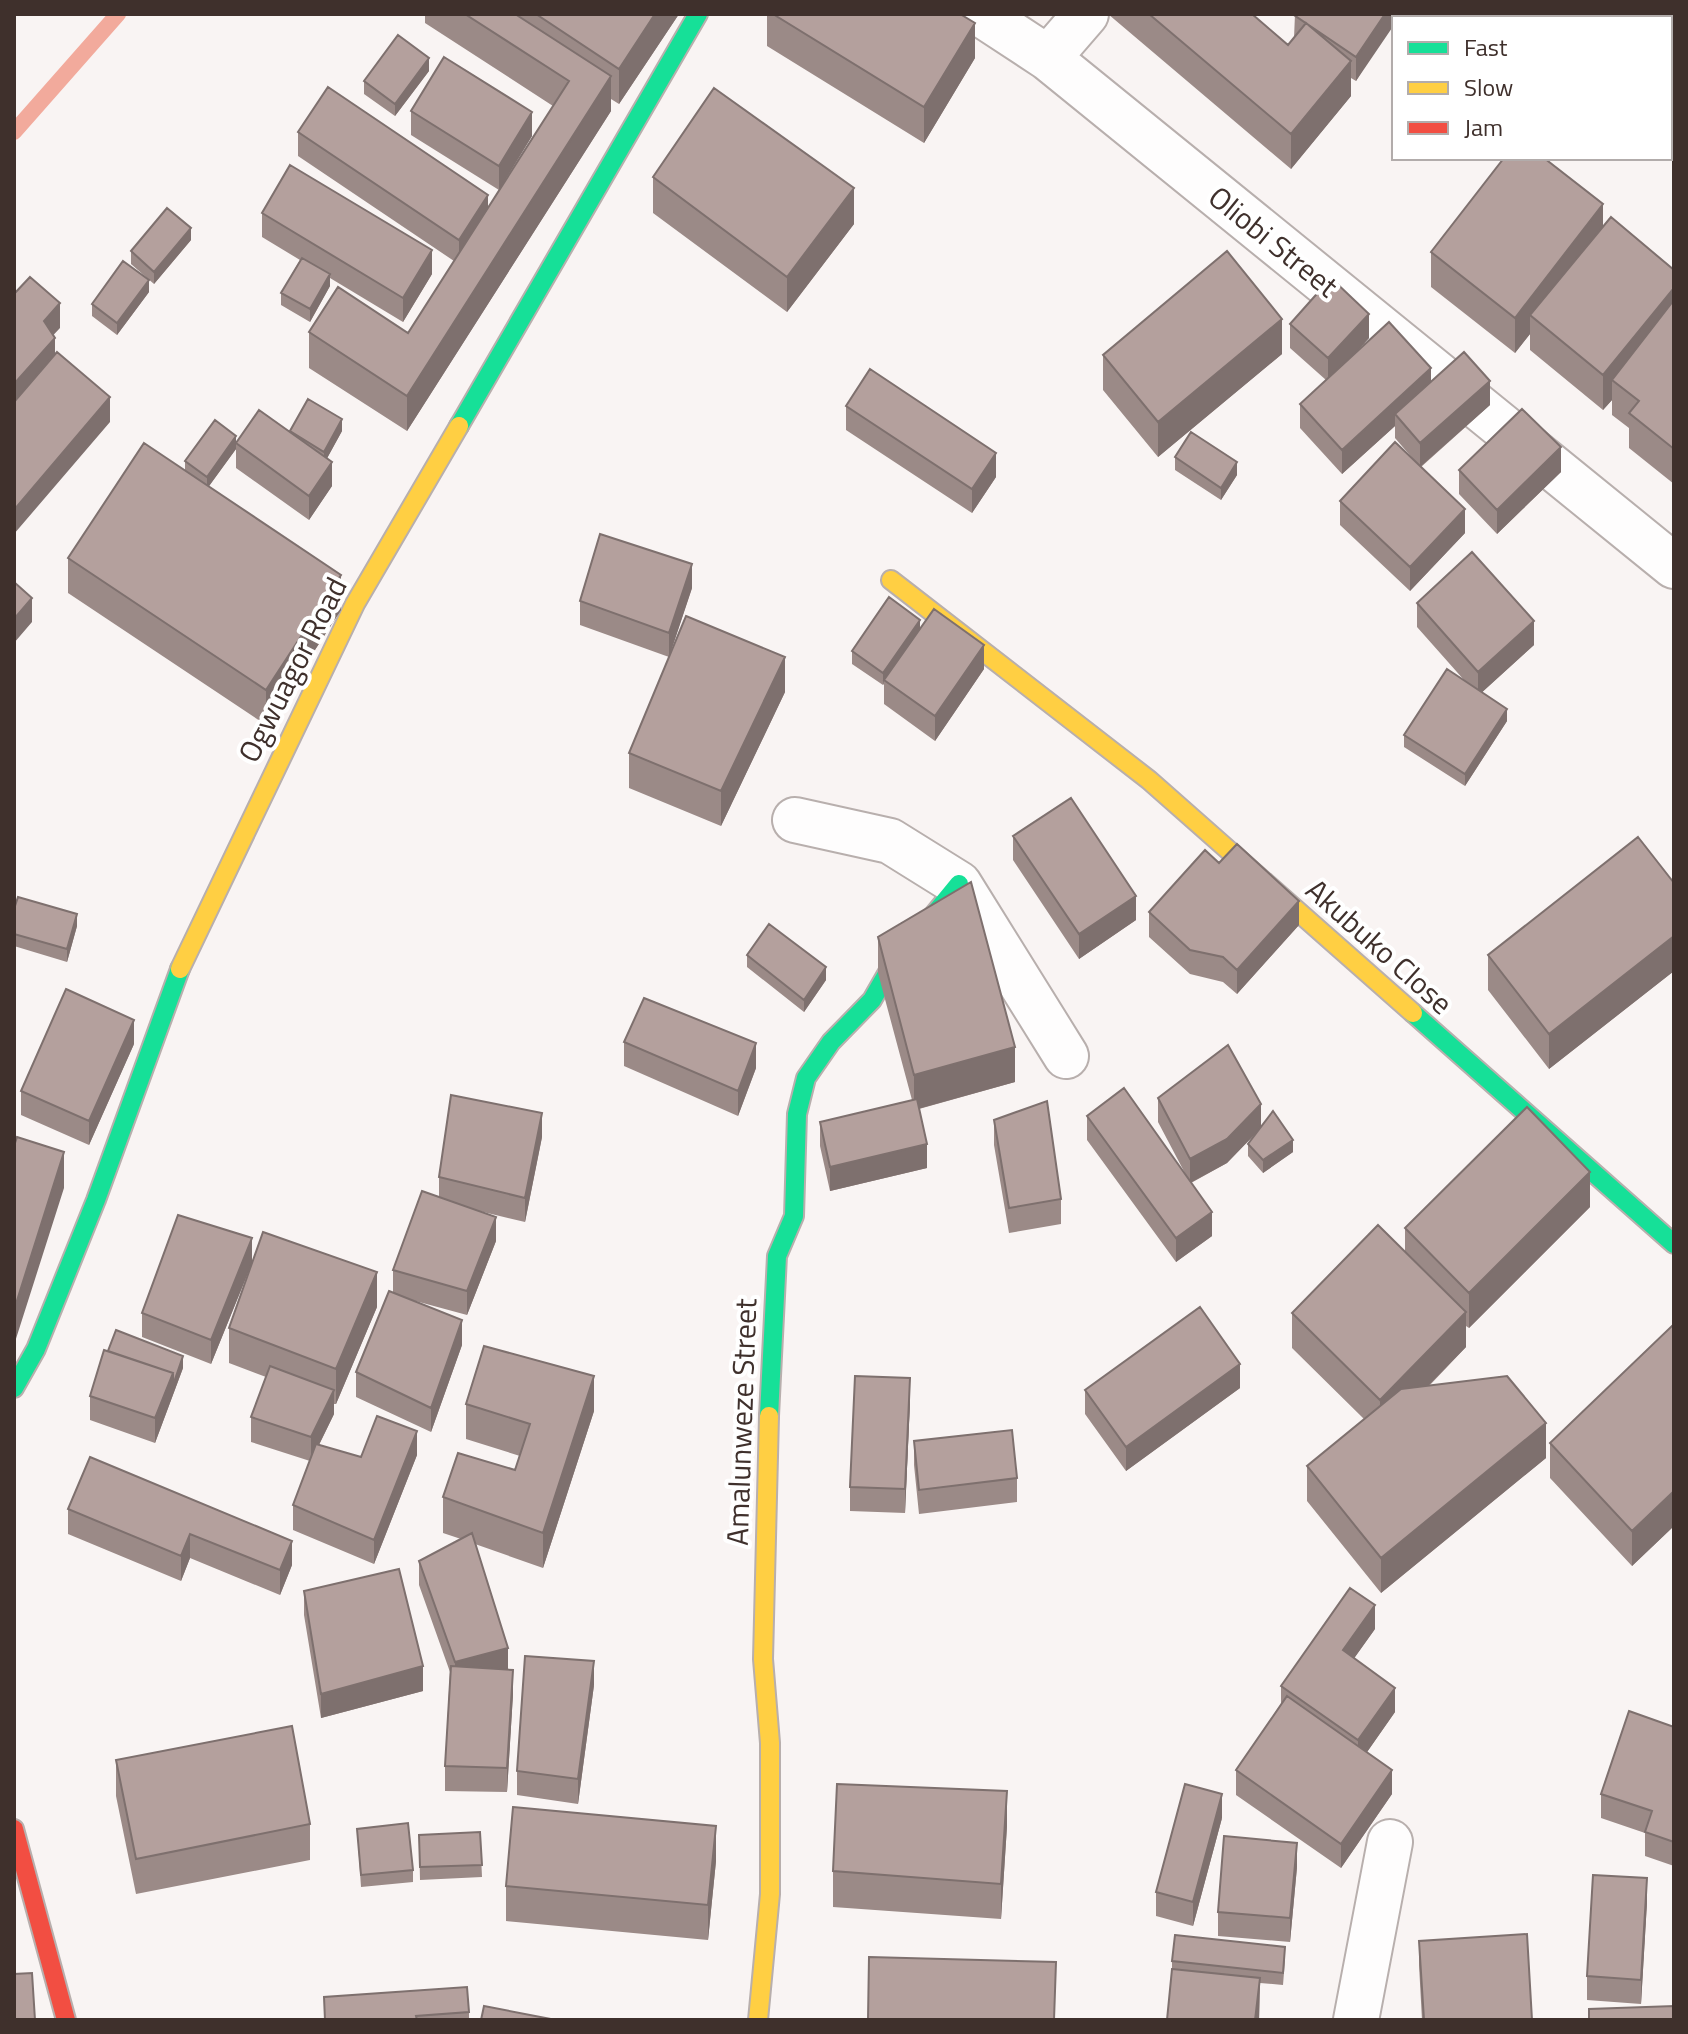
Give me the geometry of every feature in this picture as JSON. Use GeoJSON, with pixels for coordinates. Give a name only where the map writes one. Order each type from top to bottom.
{"type":"FeatureCollection","features":[{"type":"Feature","properties":{"kind":"street","name":"Ogwuagor Road"},"geometry":{"type":"LineString","coordinates":[[14,1388],[36,1349],[96,1200],[189,944],[355,604],[698,14]]}},
{"type":"Feature","properties":{"kind":"street","name":"Oliobi Street"},"geometry":{"type":"LineString","coordinates":[[981,14],[1048,58],[1674,566]]}},
{"type":"Feature","properties":{"kind":"street"},"geometry":{"type":"LineString","coordinates":[[1048,58],[1086,14]]}},
{"type":"Feature","properties":{"kind":"street","name":"Akubuko Close"},"geometry":{"type":"LineString","coordinates":[[891,580],[1149,780],[1674,1244]]}},
{"type":"Feature","properties":{"kind":"street"},"geometry":{"type":"LineString","coordinates":[[795,820],[890,841],[959,884],[1066,1056]]}},
{"type":"Feature","properties":{"kind":"street","name":"Amalunweze Street"},"geometry":{"type":"LineString","coordinates":[[758,2020],[771,1864],[770,1743],[763,1659],[765,1493],[777,1256],[794,1216],[797,1114],[806,1078],[831,1042],[872,1000],[891,967],[959,884]]}},
{"type":"Feature","properties":{"kind":"street"},"geometry":{"type":"LineString","coordinates":[[14,1829],[66,2020]]}},
{"type":"Feature","properties":{"kind":"street"},"geometry":{"type":"LineString","coordinates":[[1356,2020],[1390,1842]]}},
{"type":"Feature","properties":{"kind":"building"},"geometry":{"type":"Polygon","coordinates":[[[465,14],[515,14],[611,76],[407,396],[309,332],[338,287],[408,333],[569,81],[465,14]]]}},
{"type":"Feature","properties":{"kind":"building"},"geometry":{"type":"Polygon","coordinates":[[[536,14],[655,14],[619,69],[536,14]]]}},
{"type":"Feature","properties":{"kind":"building"},"geometry":{"type":"Polygon","coordinates":[[[773,14],[960,14],[975,23],[924,107],[773,14]]]}},
{"type":"Feature","properties":{"kind":"building"},"geometry":{"type":"Polygon","coordinates":[[[1149,14],[1252,14],[1288,45],[1306,23],[1351,61],[1291,134],[1149,14]]]}},
{"type":"Feature","properties":{"kind":"building"},"geometry":{"type":"Polygon","coordinates":[[[1295,14],[1385,14],[1356,57],[1295,14]]]}},
{"type":"Feature","properties":{"kind":"building"},"geometry":{"type":"Polygon","coordinates":[[[398,35],[429,58],[395,104],[364,81],[398,35]]]}},
{"type":"Feature","properties":{"kind":"building"},"geometry":{"type":"Polygon","coordinates":[[[444,57],[532,112],[499,166],[411,111],[444,57]]]}},
{"type":"Feature","properties":{"kind":"building"},"geometry":{"type":"Polygon","coordinates":[[[328,87],[488,195],[459,240],[298,132],[328,87]]]}},
{"type":"Feature","properties":{"kind":"building"},"geometry":{"type":"Polygon","coordinates":[[[714,88],[854,188],[787,277],[653,177],[714,88]]]}},
{"type":"Feature","properties":{"kind":"building"},"geometry":{"type":"Polygon","coordinates":[[[1502,160],[1547,160],[1603,204],[1515,318],[1431,252],[1502,160]]]}},
{"type":"Feature","properties":{"kind":"building"},"geometry":{"type":"Polygon","coordinates":[[[290,165],[432,250],[403,298],[262,213],[290,165]]]}},
{"type":"Feature","properties":{"kind":"building"},"geometry":{"type":"Polygon","coordinates":[[[167,208],[191,228],[154,272],[131,251],[167,208]]]}},
{"type":"Feature","properties":{"kind":"building"},"geometry":{"type":"Polygon","coordinates":[[[1611,217],[1674,270],[1674,288],[1603,375],[1530,315],[1611,217]]]}},
{"type":"Feature","properties":{"kind":"building"},"geometry":{"type":"Polygon","coordinates":[[[1227,251],[1282,319],[1158,422],[1103,355],[1227,251]]]}},
{"type":"Feature","properties":{"kind":"building"},"geometry":{"type":"Polygon","coordinates":[[[302,258],[330,274],[310,309],[281,293],[302,258]]]}},
{"type":"Feature","properties":{"kind":"building"},"geometry":{"type":"Polygon","coordinates":[[[123,261],[149,280],[117,323],[92,304],[123,261]]]}},
{"type":"Feature","properties":{"kind":"building"},"geometry":{"type":"Polygon","coordinates":[[[30,277],[60,303],[44,321],[55,338],[14,384],[14,294],[30,277]]]}},
{"type":"Feature","properties":{"kind":"building"},"geometry":{"type":"Polygon","coordinates":[[[1331,278],[1369,314],[1328,358],[1290,324],[1331,278]]]}},
{"type":"Feature","properties":{"kind":"building"},"geometry":{"type":"Polygon","coordinates":[[[1674,300],[1674,449],[1629,413],[1639,401],[1612,380],[1674,300]]]}},
{"type":"Feature","properties":{"kind":"building"},"geometry":{"type":"Polygon","coordinates":[[[1389,322],[1431,368],[1342,450],[1300,404],[1389,322]]]}},
{"type":"Feature","properties":{"kind":"building"},"geometry":{"type":"Polygon","coordinates":[[[57,352],[110,397],[14,510],[14,402],[57,352]]]}},
{"type":"Feature","properties":{"kind":"building"},"geometry":{"type":"Polygon","coordinates":[[[1464,352],[1490,381],[1420,443],[1395,414],[1464,352]]]}},
{"type":"Feature","properties":{"kind":"building"},"geometry":{"type":"Polygon","coordinates":[[[870,369],[996,453],[972,489],[846,406],[870,369]]]}},
{"type":"Feature","properties":{"kind":"building"},"geometry":{"type":"Polygon","coordinates":[[[308,399],[342,419],[324,452],[290,431],[308,399]]]}},
{"type":"Feature","properties":{"kind":"building"},"geometry":{"type":"Polygon","coordinates":[[[1522,409],[1561,447],[1497,510],[1459,470],[1522,409]]]}},
{"type":"Feature","properties":{"kind":"building"},"geometry":{"type":"Polygon","coordinates":[[[259,410],[332,462],[309,496],[236,443],[259,410]]]}},
{"type":"Feature","properties":{"kind":"building"},"geometry":{"type":"Polygon","coordinates":[[[215,420],[236,436],[207,477],[185,461],[215,420]]]}},
{"type":"Feature","properties":{"kind":"building"},"geometry":{"type":"Polygon","coordinates":[[[1191,432],[1237,462],[1221,488],[1175,457],[1191,432]]]}},
{"type":"Feature","properties":{"kind":"building"},"geometry":{"type":"Polygon","coordinates":[[[1395,442],[1465,509],[1410,567],[1340,501],[1395,442]]]}},
{"type":"Feature","properties":{"kind":"building"},"geometry":{"type":"Polygon","coordinates":[[[144,443],[341,575],[266,690],[68,558],[144,443]]]}},
{"type":"Feature","properties":{"kind":"building"},"geometry":{"type":"Polygon","coordinates":[[[600,534],[692,564],[669,633],[580,601],[600,534]]]}},
{"type":"Feature","properties":{"kind":"building"},"geometry":{"type":"Polygon","coordinates":[[[1472,552],[1534,621],[1478,672],[1417,603],[1472,552]]]}},
{"type":"Feature","properties":{"kind":"building"},"geometry":{"type":"Polygon","coordinates":[[[14,582],[32,598],[14,619],[14,582]]]}},
{"type":"Feature","properties":{"kind":"building"},"geometry":{"type":"Polygon","coordinates":[[[889,597],[920,620],[883,673],[852,651],[889,597]]]}},
{"type":"Feature","properties":{"kind":"building"},"geometry":{"type":"Polygon","coordinates":[[[934,609],[984,645],[935,716],[884,680],[934,609]]]}},
{"type":"Feature","properties":{"kind":"building"},"geometry":{"type":"Polygon","coordinates":[[[686,616],[785,657],[721,791],[629,753],[686,616]]]}},
{"type":"Feature","properties":{"kind":"building"},"geometry":{"type":"Polygon","coordinates":[[[1447,669],[1507,709],[1465,774],[1404,735],[1447,669]]]}},
{"type":"Feature","properties":{"kind":"building"},"geometry":{"type":"Polygon","coordinates":[[[1071,798],[1136,896],[1079,934],[1013,836],[1071,798]]]}},
{"type":"Feature","properties":{"kind":"building"},"geometry":{"type":"Polygon","coordinates":[[[1638,837],[1674,883],[1674,936],[1549,1034],[1488,955],[1638,837]]]}},
{"type":"Feature","properties":{"kind":"building"},"geometry":{"type":"Polygon","coordinates":[[[1237,844],[1299,901],[1237,970],[1223,957],[1190,950],[1149,912],[1205,850],[1219,863],[1237,844]]]}},
{"type":"Feature","properties":{"kind":"building"},"geometry":{"type":"Polygon","coordinates":[[[971,882],[1015,1047],[914,1075],[878,937],[971,882]]]}},
{"type":"Feature","properties":{"kind":"building"},"geometry":{"type":"Polygon","coordinates":[[[18,897],[77,914],[67,949],[14,934],[14,909],[18,897]]]}},
{"type":"Feature","properties":{"kind":"building"},"geometry":{"type":"Polygon","coordinates":[[[769,924],[826,967],[804,1000],[747,955],[769,924]]]}},
{"type":"Feature","properties":{"kind":"building"},"geometry":{"type":"Polygon","coordinates":[[[66,989],[134,1020],[89,1121],[21,1091],[66,989]]]}},
{"type":"Feature","properties":{"kind":"building"},"geometry":{"type":"Polygon","coordinates":[[[644,998],[756,1043],[738,1091],[624,1042],[644,998]]]}},
{"type":"Feature","properties":{"kind":"building"},"geometry":{"type":"Polygon","coordinates":[[[1228,1045],[1261,1104],[1227,1139],[1190,1159],[1158,1098],[1228,1045]]]}},
{"type":"Feature","properties":{"kind":"building"},"geometry":{"type":"Polygon","coordinates":[[[1124,1088],[1212,1212],[1176,1238],[1087,1116],[1124,1088]]]}},
{"type":"Feature","properties":{"kind":"building"},"geometry":{"type":"Polygon","coordinates":[[[451,1095],[542,1113],[525,1198],[439,1177],[451,1095]]]}},
{"type":"Feature","properties":{"kind":"building"},"geometry":{"type":"Polygon","coordinates":[[[917,1099],[927,1144],[830,1167],[820,1122],[917,1099]]]}},
{"type":"Feature","properties":{"kind":"building"},"geometry":{"type":"Polygon","coordinates":[[[1047,1101],[1061,1199],[1009,1208],[994,1120],[1047,1101]]]}},
{"type":"Feature","properties":{"kind":"building"},"geometry":{"type":"Polygon","coordinates":[[[1527,1107],[1590,1172],[1469,1293],[1405,1228],[1527,1107]]]}},
{"type":"Feature","properties":{"kind":"building"},"geometry":{"type":"Polygon","coordinates":[[[1273,1111],[1293,1140],[1263,1160],[1248,1144],[1273,1111]]]}},
{"type":"Feature","properties":{"kind":"building"},"geometry":{"type":"Polygon","coordinates":[[[17,1137],[64,1152],[14,1310],[14,1146],[17,1137]]]}},
{"type":"Feature","properties":{"kind":"building"},"geometry":{"type":"Polygon","coordinates":[[[422,1191],[496,1217],[467,1291],[393,1270],[422,1191]]]}},
{"type":"Feature","properties":{"kind":"building"},"geometry":{"type":"Polygon","coordinates":[[[178,1215],[252,1238],[211,1340],[142,1313],[178,1215]]]}},
{"type":"Feature","properties":{"kind":"building"},"geometry":{"type":"Polygon","coordinates":[[[1378,1225],[1466,1312],[1380,1400],[1292,1313],[1378,1225]]]}},
{"type":"Feature","properties":{"kind":"building"},"geometry":{"type":"Polygon","coordinates":[[[263,1232],[377,1272],[336,1369],[229,1328],[263,1232]]]}},
{"type":"Feature","properties":{"kind":"building"},"geometry":{"type":"Polygon","coordinates":[[[389,1291],[462,1320],[431,1408],[356,1372],[389,1291]]]}},
{"type":"Feature","properties":{"kind":"building"},"geometry":{"type":"Polygon","coordinates":[[[1200,1307],[1240,1364],[1126,1447],[1085,1390],[1200,1307]]]}},
{"type":"Feature","properties":{"kind":"building"},"geometry":{"type":"Polygon","coordinates":[[[1674,1324],[1674,1491],[1632,1531],[1550,1443],[1674,1324]]]}},
{"type":"Feature","properties":{"kind":"building"},"geometry":{"type":"Polygon","coordinates":[[[116,1330],[183,1356],[173,1385],[173,1373],[108,1351],[116,1330]]]}},
{"type":"Feature","properties":{"kind":"building"},"geometry":{"type":"Polygon","coordinates":[[[484,1346],[594,1376],[543,1533],[443,1497],[458,1453],[515,1470],[530,1424],[466,1404],[484,1346]]]}},
{"type":"Feature","properties":{"kind":"building"},"geometry":{"type":"Polygon","coordinates":[[[104,1350],[173,1373],[155,1418],[90,1396],[104,1350]]]}},
{"type":"Feature","properties":{"kind":"building"},"geometry":{"type":"Polygon","coordinates":[[[270,1366],[334,1390],[311,1437],[251,1417],[270,1366]]]}},
{"type":"Feature","properties":{"kind":"building"},"geometry":{"type":"Polygon","coordinates":[[[855,1376],[910,1378],[905,1489],[850,1487],[855,1376]]]}},
{"type":"Feature","properties":{"kind":"building"},"geometry":{"type":"Polygon","coordinates":[[[1507,1376],[1546,1423],[1381,1558],[1307,1466],[1401,1389],[1507,1376]]]}},
{"type":"Feature","properties":{"kind":"building"},"geometry":{"type":"Polygon","coordinates":[[[377,1416],[417,1431],[374,1540],[293,1505],[316,1444],[361,1457],[377,1416]]]}},
{"type":"Feature","properties":{"kind":"building"},"geometry":{"type":"Polygon","coordinates":[[[1012,1430],[1017,1478],[919,1490],[914,1441],[1012,1430]]]}},
{"type":"Feature","properties":{"kind":"building"},"geometry":{"type":"Polygon","coordinates":[[[90,1457],[292,1541],[280,1570],[190,1534],[181,1556],[68,1509],[90,1457]]]}},
{"type":"Feature","properties":{"kind":"building"},"geometry":{"type":"Polygon","coordinates":[[[472,1533],[508,1648],[455,1662],[419,1561],[472,1533]]]}},
{"type":"Feature","properties":{"kind":"building"},"geometry":{"type":"Polygon","coordinates":[[[399,1569],[423,1666],[321,1694],[304,1591],[399,1569]]]}},
{"type":"Feature","properties":{"kind":"building"},"geometry":{"type":"Polygon","coordinates":[[[1350,1588],[1375,1605],[1343,1650],[1395,1688],[1358,1740],[1281,1686],[1350,1588]]]}},
{"type":"Feature","properties":{"kind":"building"},"geometry":{"type":"Polygon","coordinates":[[[525,1656],[594,1661],[578,1779],[517,1771],[525,1656]]]}},
{"type":"Feature","properties":{"kind":"building"},"geometry":{"type":"Polygon","coordinates":[[[451,1666],[513,1670],[507,1768],[445,1766],[451,1666]]]}},
{"type":"Feature","properties":{"kind":"building"},"geometry":{"type":"Polygon","coordinates":[[[1287,1696],[1392,1770],[1341,1844],[1236,1770],[1287,1696]]]}},
{"type":"Feature","properties":{"kind":"building"},"geometry":{"type":"Polygon","coordinates":[[[1629,1711],[1674,1727],[1674,1842],[1645,1832],[1652,1811],[1601,1794],[1629,1711]]]}},
{"type":"Feature","properties":{"kind":"building"},"geometry":{"type":"Polygon","coordinates":[[[292,1726],[310,1824],[136,1859],[116,1760],[292,1726]]]}},
{"type":"Feature","properties":{"kind":"building"},"geometry":{"type":"Polygon","coordinates":[[[837,1784],[1007,1791],[1001,1884],[833,1871],[837,1784]]]}},
{"type":"Feature","properties":{"kind":"building"},"geometry":{"type":"Polygon","coordinates":[[[1185,1784],[1222,1794],[1193,1902],[1156,1892],[1185,1784]]]}},
{"type":"Feature","properties":{"kind":"building"},"geometry":{"type":"Polygon","coordinates":[[[513,1807],[716,1826],[708,1905],[506,1886],[513,1807]]]}},
{"type":"Feature","properties":{"kind":"building"},"geometry":{"type":"Polygon","coordinates":[[[408,1823],[413,1870],[361,1875],[357,1829],[408,1823]]]}},
{"type":"Feature","properties":{"kind":"building"},"geometry":{"type":"Polygon","coordinates":[[[480,1832],[482,1865],[420,1867],[419,1835],[480,1832]]]}},
{"type":"Feature","properties":{"kind":"building"},"geometry":{"type":"Polygon","coordinates":[[[1224,1836],[1297,1843],[1290,1918],[1218,1912],[1224,1836]]]}},
{"type":"Feature","properties":{"kind":"building"},"geometry":{"type":"Polygon","coordinates":[[[1593,1875],[1647,1878],[1641,1980],[1587,1976],[1593,1875]]]}},
{"type":"Feature","properties":{"kind":"building"},"geometry":{"type":"Polygon","coordinates":[[[1527,1934],[1532,2020],[1424,2020],[1419,1941],[1527,1934]]]}},
{"type":"Feature","properties":{"kind":"building"},"geometry":{"type":"Polygon","coordinates":[[[1175,1935],[1285,1947],[1283,1973],[1172,1961],[1175,1935]]]}},
{"type":"Feature","properties":{"kind":"building"},"geometry":{"type":"Polygon","coordinates":[[[869,1957],[1056,1962],[1054,2020],[868,2020],[869,1957]]]}},
{"type":"Feature","properties":{"kind":"building"},"geometry":{"type":"Polygon","coordinates":[[[1172,1969],[1260,1978],[1255,2020],[1167,2020],[1172,1969]]]}},
{"type":"Feature","properties":{"kind":"building"},"geometry":{"type":"Polygon","coordinates":[[[32,1973],[35,2020],[14,2020],[14,1974],[32,1973]]]}},
{"type":"Feature","properties":{"kind":"building"},"geometry":{"type":"Polygon","coordinates":[[[467,1987],[469,2012],[416,2016],[417,2020],[325,2020],[324,1997],[467,1987]]]}},
{"type":"Feature","properties":{"kind":"building"},"geometry":{"type":"Polygon","coordinates":[[[484,2006],[556,2020],[481,2020],[484,2006]]]}},
{"type":"Feature","properties":{"kind":"building"},"geometry":{"type":"Polygon","coordinates":[[[1674,2006],[1674,2020],[1589,2020],[1589,2009],[1674,2006]]]}},
{"type":"Feature","properties":{"kind":"waterway"},"geometry":{"type":"LineString","coordinates":[[14,132],[118,14]]}},
{"type":"Feature","properties":{"kind":"traffic: fast"},"geometry":{"type":"LineString","coordinates":[[459,426],[698,14]]}},
{"type":"Feature","properties":{"kind":"traffic: fast"},"geometry":{"type":"LineString","coordinates":[[769,1416],[777,1256],[794,1216],[797,1114],[806,1078],[831,1042],[872,1000],[891,967],[959,884]]}},
{"type":"Feature","properties":{"kind":"traffic: fast"},"geometry":{"type":"LineString","coordinates":[[14,1388],[36,1349],[96,1200],[180,969]]}},
{"type":"Feature","properties":{"kind":"traffic: fast"},"geometry":{"type":"LineString","coordinates":[[1413,1013],[1674,1244]]}},
{"type":"Feature","properties":{"kind":"traffic: slow"},"geometry":{"type":"LineString","coordinates":[[180,969],[355,604],[459,426]]}},
{"type":"Feature","properties":{"kind":"traffic: slow"},"geometry":{"type":"LineString","coordinates":[[891,580],[1149,780],[1413,1013]]}},
{"type":"Feature","properties":{"kind":"traffic: slow"},"geometry":{"type":"LineString","coordinates":[[758,2020],[770,1894],[770,1743],[763,1659],[769,1416]]}},
{"type":"Feature","properties":{"kind":"traffic: jam"},"geometry":{"type":"LineString","coordinates":[[14,1829],[66,2020]]}}]}
